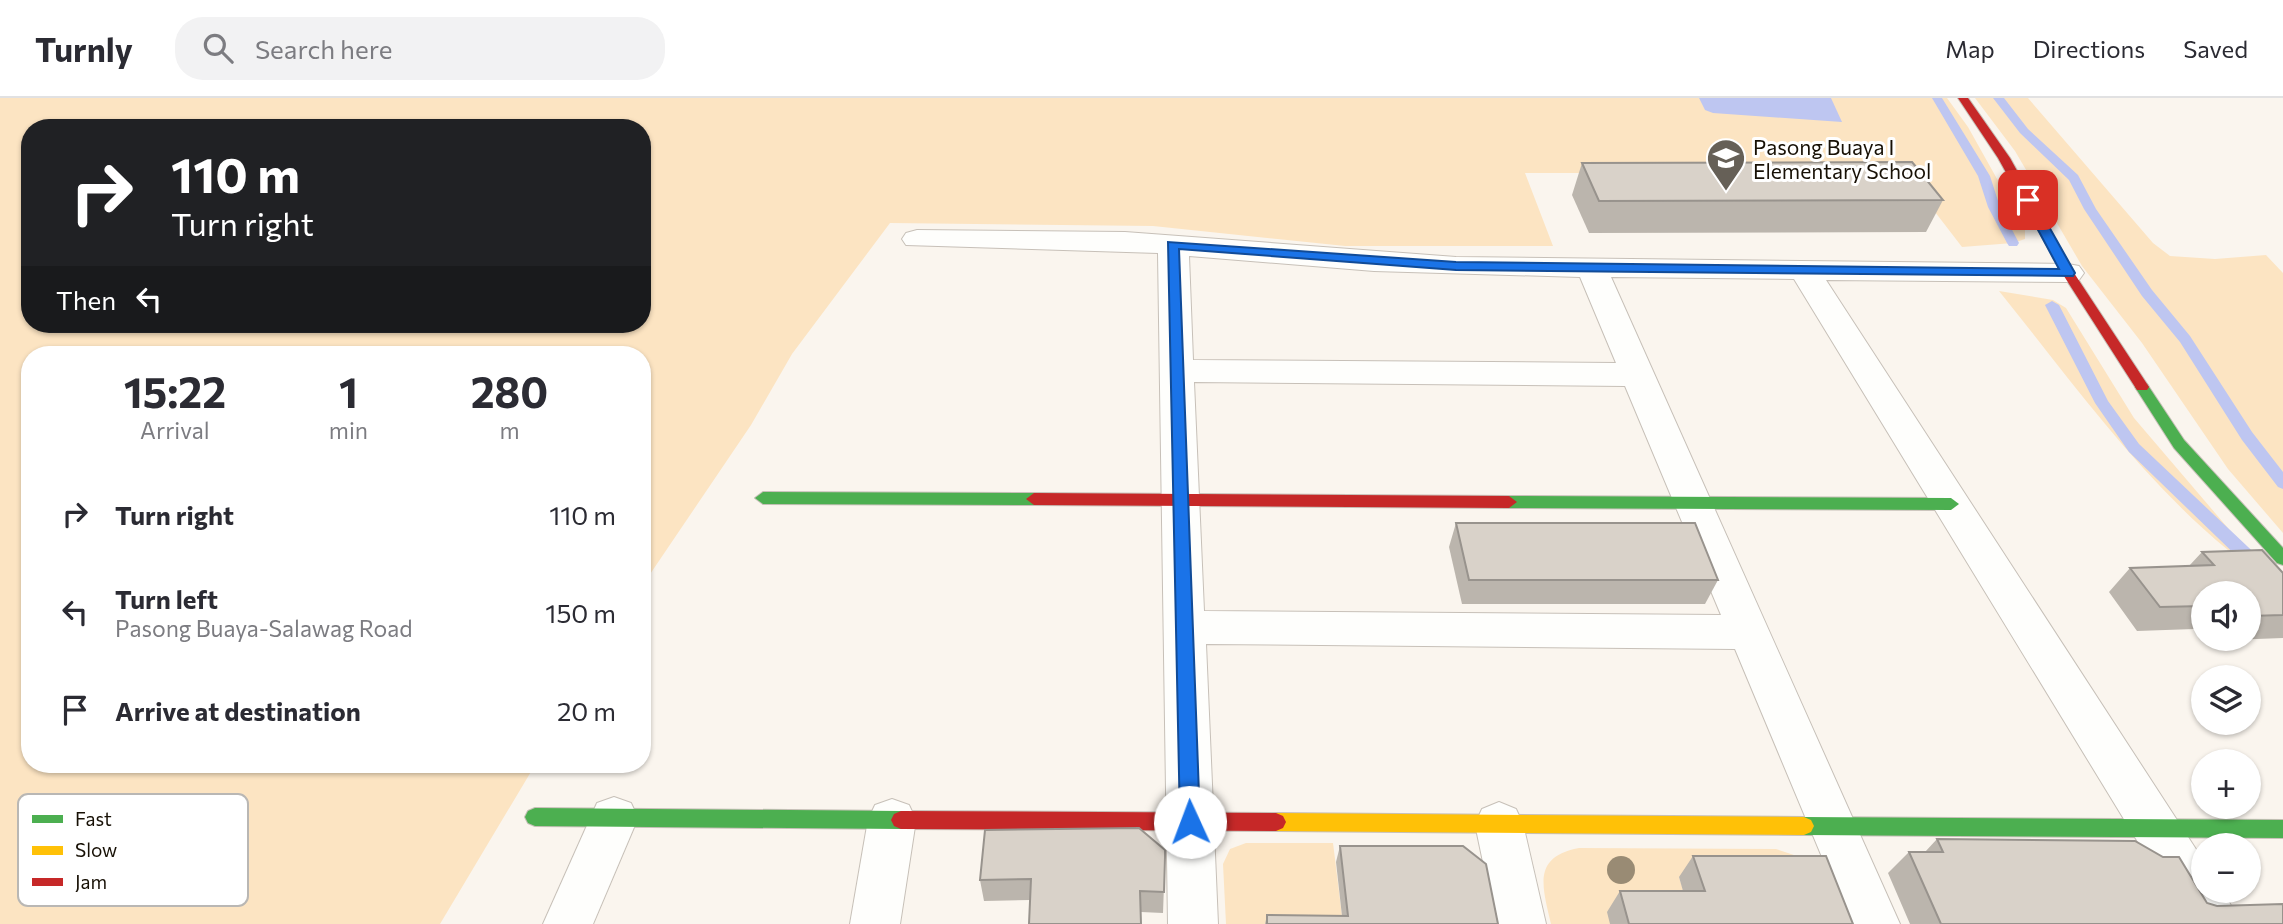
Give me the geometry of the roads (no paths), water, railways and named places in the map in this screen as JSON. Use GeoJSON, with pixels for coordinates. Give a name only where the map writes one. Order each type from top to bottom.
{"type":"FeatureCollection","features":[{"type":"Feature","properties":{"kind":"street"},"geometry":{"type":"LineString","coordinates":[[1963,98],[2004,158],[2068,273],[2179,444],[2283,559]]}},
{"type":"Feature","properties":{"kind":"street"},"geometry":{"type":"LineString","coordinates":[[917,239],[1125,241],[1374,262],[1592,269],[2068,273]]}},
{"type":"Feature","properties":{"kind":"street"},"geometry":{"type":"LineString","coordinates":[[1173,244],[1193,924]]}},
{"type":"Feature","properties":{"kind":"street"},"geometry":{"type":"LineString","coordinates":[[1592,269],[1875,924]]}},
{"type":"Feature","properties":{"kind":"street"},"geometry":{"type":"LineString","coordinates":[[1805,271],[2216,924]]}},
{"type":"Feature","properties":{"kind":"street"},"geometry":{"type":"LineString","coordinates":[[1177,371],[1639,375]]}},
{"type":"Feature","properties":{"kind":"street"},"geometry":{"type":"LineString","coordinates":[[763,498],[1951,504]]}},
{"type":"Feature","properties":{"kind":"street"},"geometry":{"type":"LineString","coordinates":[[1184,628],[1749,632]]}},
{"type":"Feature","properties":{"kind":"street"},"geometry":{"type":"LineString","coordinates":[[535,817],[2283,829]]}},
{"type":"Feature","properties":{"kind":"street"},"geometry":{"type":"LineString","coordinates":[[568,924],[614,818]]}},
{"type":"Feature","properties":{"kind":"street"},"geometry":{"type":"LineString","coordinates":[[875,924],[892,820]]}},
{"type":"Feature","properties":{"kind":"street"},"geometry":{"type":"LineString","coordinates":[[1499,824],[1521,924]]}},
{"type":"Feature","properties":{"kind":"water"},"geometry":{"type":"Polygon","coordinates":[[[1699,98],[1831,98],[1842,122],[1713,113],[1705,110],[1699,98]]]}},
{"type":"Feature","properties":{"kind":"waterway"},"geometry":{"type":"LineString","coordinates":[[1937,98],[1984,176],[1994,207],[2013,243]]}},
{"type":"Feature","properties":{"kind":"waterway"},"geometry":{"type":"LineString","coordinates":[[1998,98],[2024,131],[2074,178],[2090,209],[2147,293],[2185,339],[2247,436],[2283,483]]}},
{"type":"Feature","properties":{"kind":"waterway"},"geometry":{"type":"LineString","coordinates":[[2052,305],[2102,403],[2134,448],[2283,590]]}},
{"type":"Feature","properties":{"kind":"place","name":"Pasong Buaya I Elementary School"},"geometry":{"type":"Point","coordinates":[1726,192]}}]}
